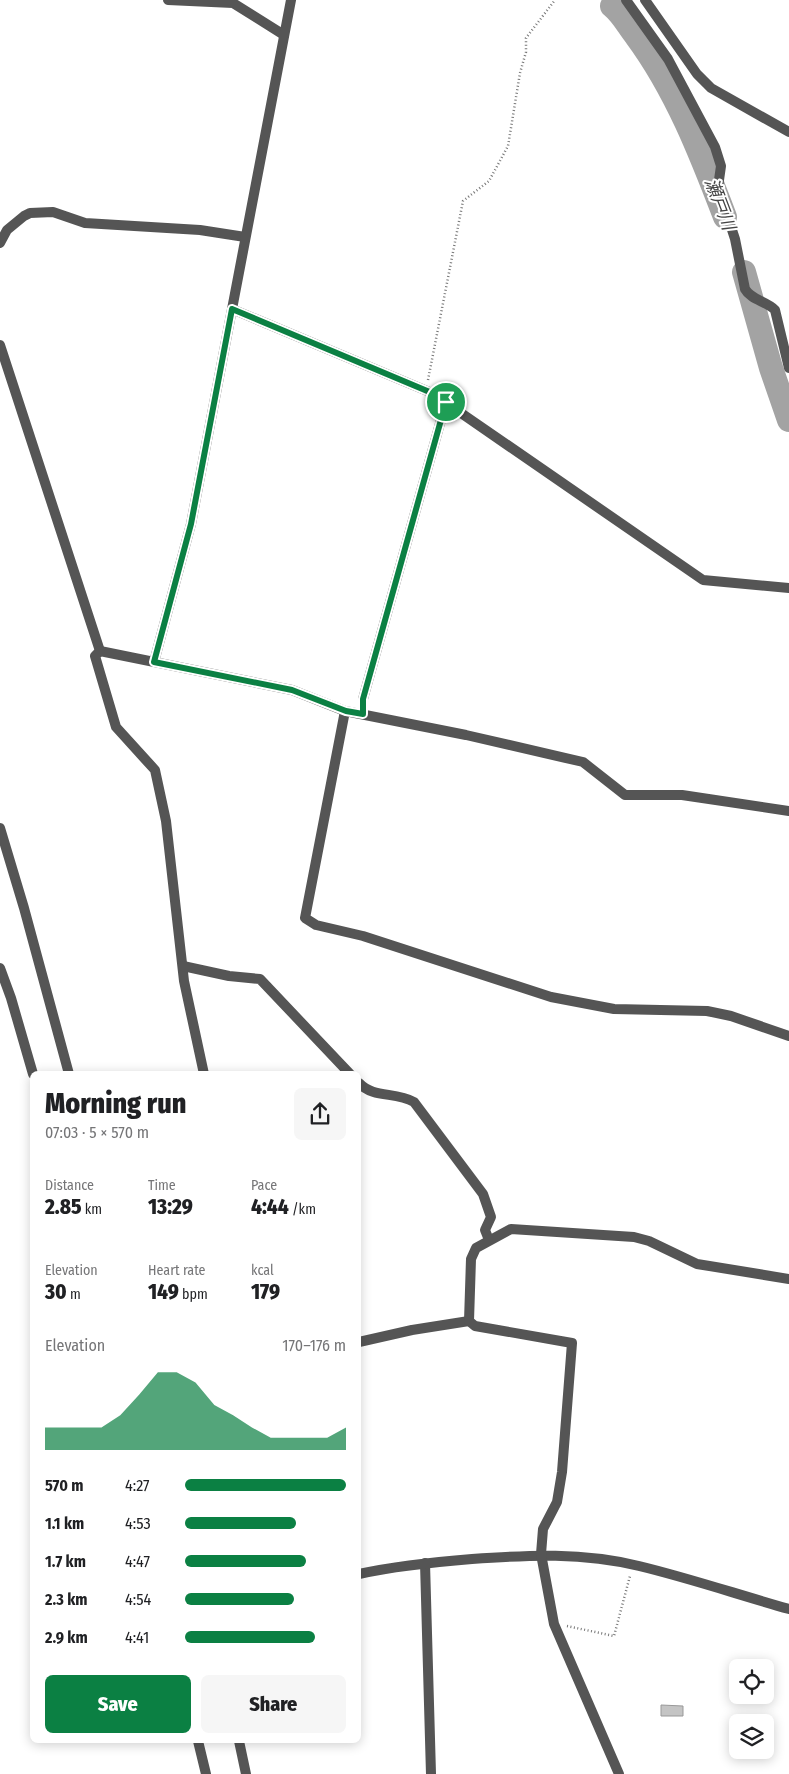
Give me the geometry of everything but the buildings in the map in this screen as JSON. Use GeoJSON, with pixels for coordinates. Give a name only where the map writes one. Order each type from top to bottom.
{"type":"FeatureCollection","features":[{"type":"Feature","properties":{"kind":"street"},"geometry":{"type":"LineString","coordinates":[[168,0],[233,2],[284,35]]}},
{"type":"Feature","properties":{"kind":"street"},"geometry":{"type":"LineString","coordinates":[[154,662],[191,524],[291,0]]}},
{"type":"Feature","properties":{"kind":"street"},"geometry":{"type":"LineString","coordinates":[[626,0],[668,58],[715,147],[721,166],[718,187],[735,239],[745,289],[748,294],[769,305],[774,310],[789,368]]}},
{"type":"Feature","properties":{"kind":"street"},"geometry":{"type":"LineString","coordinates":[[645,0],[696,74],[711,88],[789,132]]}},
{"type":"Feature","properties":{"kind":"street"},"geometry":{"type":"LineString","coordinates":[[0,242],[8,230],[24,216],[30,213],[53,212],[86,223],[200,230],[245,237]]}},
{"type":"Feature","properties":{"kind":"street"},"geometry":{"type":"LineString","coordinates":[[232,309],[426,390],[703,580],[789,588]]}},
{"type":"Feature","properties":{"kind":"street"},"geometry":{"type":"LineString","coordinates":[[0,345],[100,651]]}},
{"type":"Feature","properties":{"kind":"street"},"geometry":{"type":"LineString","coordinates":[[363,714],[363,699],[446,402]]}},
{"type":"Feature","properties":{"kind":"street"},"geometry":{"type":"LineString","coordinates":[[100,651],[292,690],[346,711],[583,762],[625,795],[682,795],[789,811]]}},
{"type":"Feature","properties":{"kind":"street"},"geometry":{"type":"LineString","coordinates":[[100,651],[95,656],[116,726],[155,770],[166,821],[183,966],[203,1071]]}},
{"type":"Feature","properties":{"kind":"street"},"geometry":{"type":"LineString","coordinates":[[346,711],[305,918],[316,925],[363,936],[551,997],[614,1009],[707,1011],[731,1016],[789,1036]]}},
{"type":"Feature","properties":{"kind":"street"},"geometry":{"type":"LineString","coordinates":[[0,828],[68,1071]]}},
{"type":"Feature","properties":{"kind":"street"},"geometry":{"type":"LineString","coordinates":[[183,966],[229,976],[260,979],[347,1071]]}},
{"type":"Feature","properties":{"kind":"street"},"geometry":{"type":"LineString","coordinates":[[0,968],[11,998],[32,1071]]}},
{"type":"Feature","properties":{"kind":"street"},"geometry":{"type":"LineString","coordinates":[[361,1085],[367,1091],[408,1099],[414,1102],[483,1194],[491,1217],[485,1230],[489,1240]]}},
{"type":"Feature","properties":{"kind":"street"},"geometry":{"type":"LineString","coordinates":[[619,1774],[554,1624],[541,1554],[544,1529],[556,1502],[562,1472],[572,1343],[499,1332],[475,1326],[470,1321],[471,1259],[476,1248],[511,1229],[634,1238],[649,1241],[698,1264],[789,1278]]}},
{"type":"Feature","properties":{"kind":"street"},"geometry":{"type":"LineString","coordinates":[[361,1342],[412,1330],[470,1321]]}},
{"type":"Feature","properties":{"kind":"street"},"geometry":{"type":"LineString","coordinates":[[361,1574],[425,1563],[541,1554],[634,1565],[789,1609]]}},
{"type":"Feature","properties":{"kind":"street"},"geometry":{"type":"LineString","coordinates":[[425,1563],[431,1774]]}},
{"type":"Feature","properties":{"kind":"street"},"geometry":{"type":"LineString","coordinates":[[198,1743],[206,1774]]}},
{"type":"Feature","properties":{"kind":"street"},"geometry":{"type":"LineString","coordinates":[[239,1743],[246,1774]]}},
{"type":"Feature","properties":{"kind":"path"},"geometry":{"type":"LineString","coordinates":[[426,390],[463,201],[489,181],[508,146],[520,73],[526,52],[526,38],[555,0]]}},
{"type":"Feature","properties":{"kind":"path"},"geometry":{"type":"LineString","coordinates":[[554,1624],[614,1636],[634,1565]]}},
{"type":"Feature","properties":{"kind":"waterway","name":"瀬戸川"},"geometry":{"type":"LineString","coordinates":[[612,6],[622,16],[650,57],[675,100],[697,146],[725,217]]}},
{"type":"Feature","properties":{"kind":"waterway","name":"瀬戸川"},"geometry":{"type":"LineString","coordinates":[[744,272],[771,368],[789,420]]}},
{"type":"Feature","properties":{"kind":"route"},"geometry":{"type":"LineString","coordinates":[[232,309],[432,393],[446,402],[363,699],[363,714],[346,711],[292,690],[154,662],[191,524],[217,379],[232,309]]}}]}
